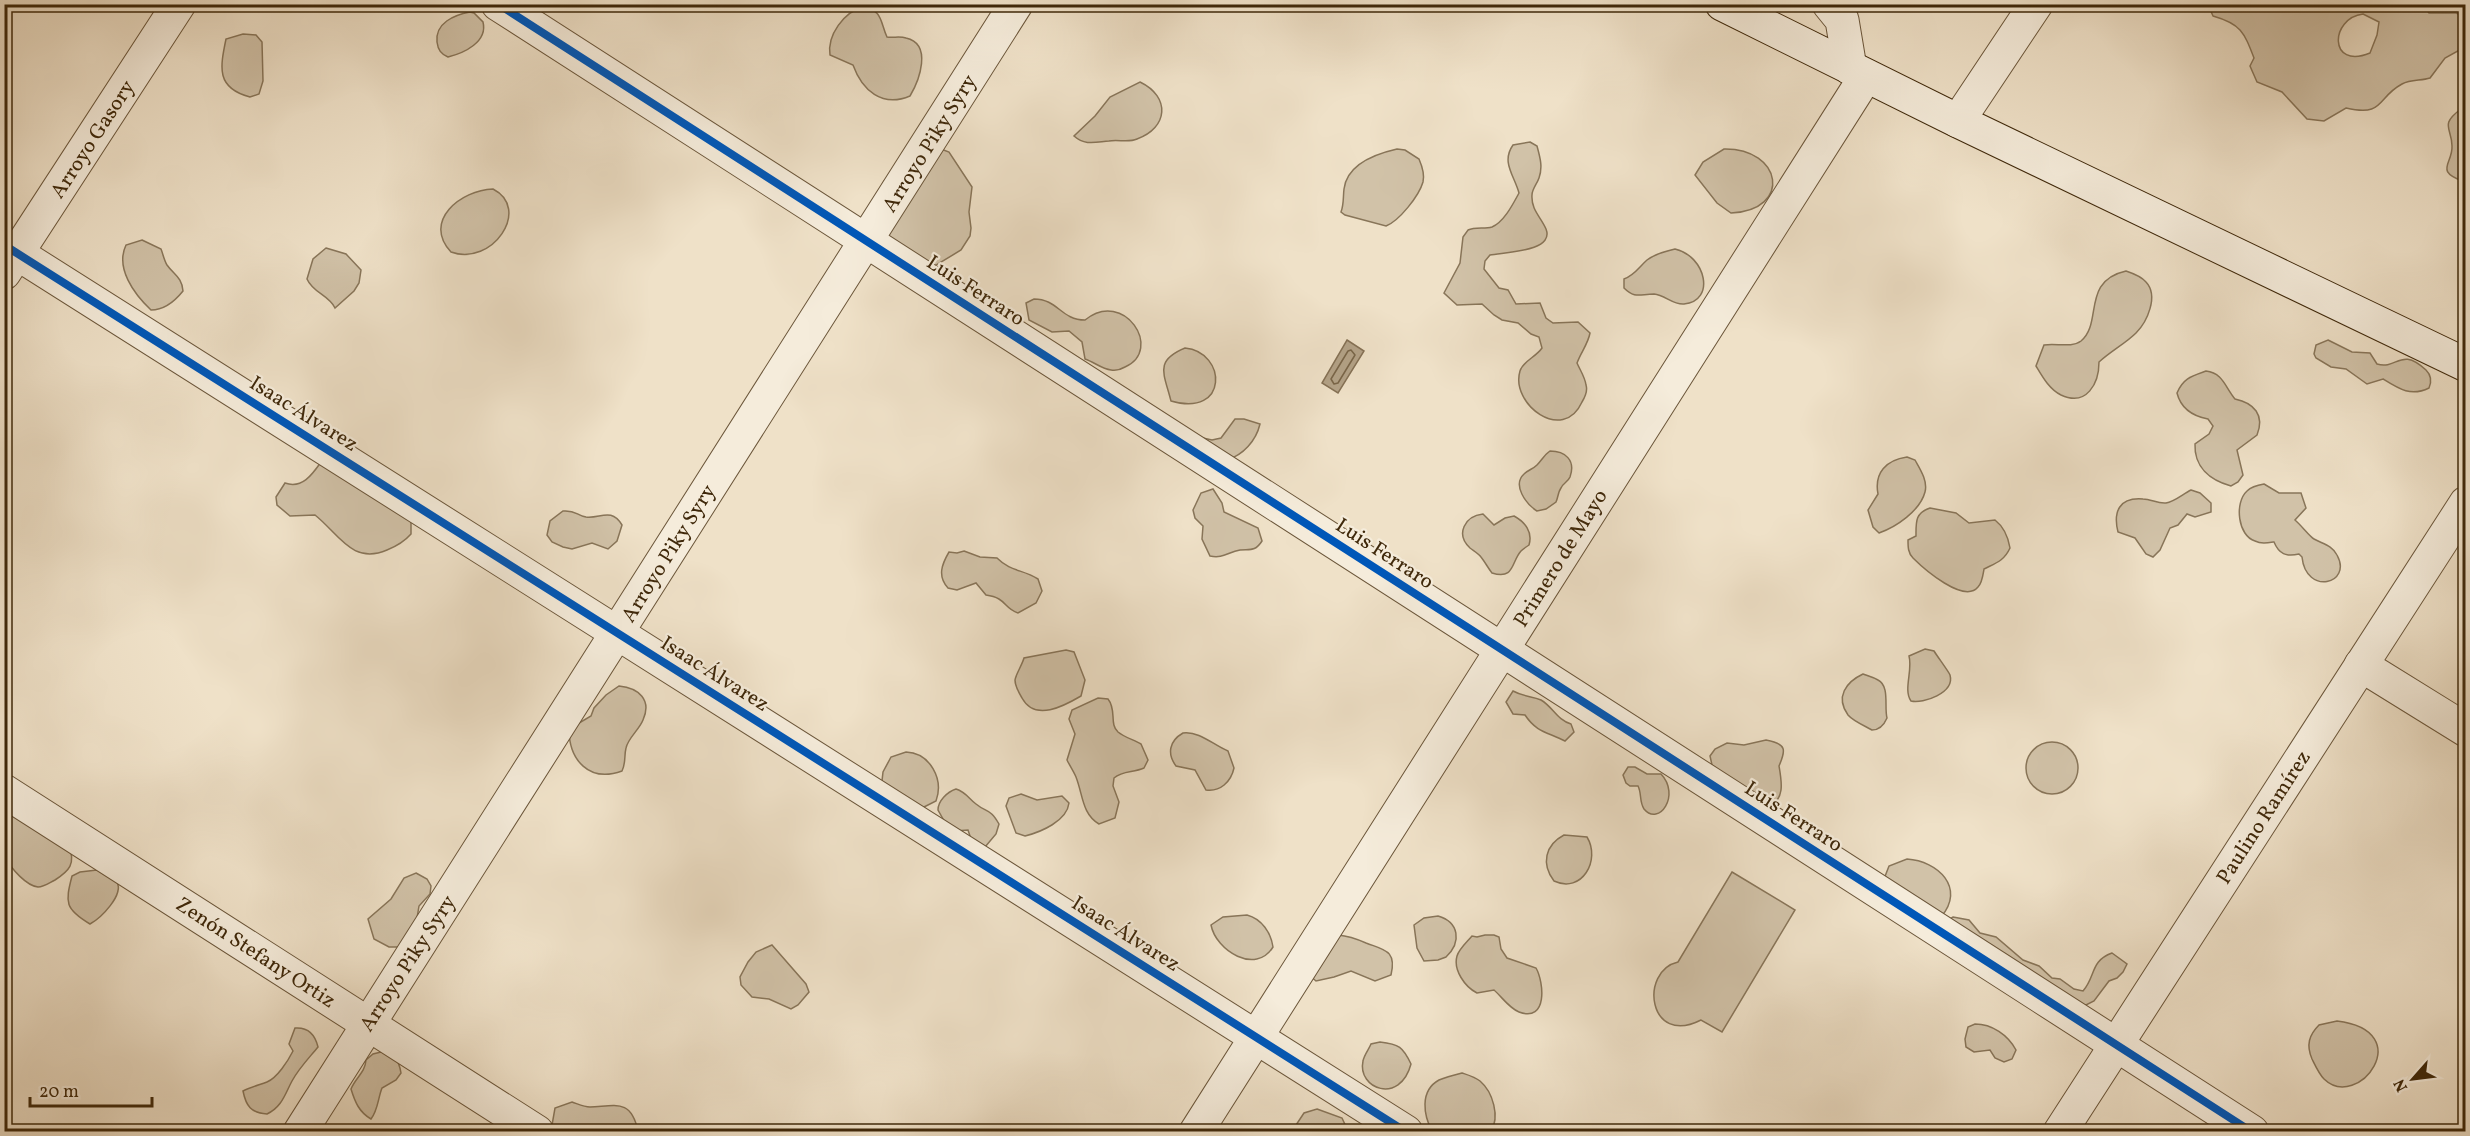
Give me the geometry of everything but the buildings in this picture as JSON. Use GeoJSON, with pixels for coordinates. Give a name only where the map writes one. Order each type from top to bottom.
{"type":"FeatureCollection","features":[{"type":"Feature","properties":{"kind":"street","name":"Arroyo Gasory"},"geometry":{"type":"LineString","coordinates":[[9,257],[179,4]]}},
{"type":"Feature","properties":{"kind":"street","name":"Luis Ferraro"},"geometry":{"type":"LineString","coordinates":[[498,4],[2252,1131]]}},
{"type":"Feature","properties":{"kind":"street","name":"Arroyo Piky Syry"},"geometry":{"type":"LineString","coordinates":[[300,1131],[1016,4]]}},
{"type":"Feature","properties":{"kind":"street"},"geometry":{"type":"LineString","coordinates":[[1722,4],[1958,122],[2466,365]]}},
{"type":"Feature","properties":{"kind":"street"},"geometry":{"type":"LineString","coordinates":[[1829,4],[1842,20],[1858,72]]}},
{"type":"Feature","properties":{"kind":"street"},"geometry":{"type":"LineString","coordinates":[[1958,122],[2036,4]]}},
{"type":"Feature","properties":{"kind":"street","name":"Primero de Mayo"},"geometry":{"type":"LineString","coordinates":[[1196,1131],[1502,649],[1858,72]]}},
{"type":"Feature","properties":{"kind":"street","name":"Isaac Álvarez"},"geometry":{"type":"LineString","coordinates":[[9,257],[618,633],[1406,1131]]}},
{"type":"Feature","properties":{"kind":"street","name":"Paulino Ramírez"},"geometry":{"type":"LineString","coordinates":[[2060,1131],[2466,503]]}},
{"type":"Feature","properties":{"kind":"street"},"geometry":{"type":"LineString","coordinates":[[2361,665],[2466,730]]}},
{"type":"Feature","properties":{"kind":"street","name":"Zenón Stefany Ortiz"},"geometry":{"type":"LineString","coordinates":[[4,791],[537,1131]]}},
{"type":"Feature","properties":{"kind":"shaded area"},"geometry":{"type":"Polygon","coordinates":[[[2281,4],[2423,5],[2429,13],[2456,13],[2465,17],[2465,47],[2445,58],[2430,78],[2402,84],[2374,108],[2359,110],[2346,108],[2324,121],[2307,119],[2282,92],[2257,82],[2250,66],[2254,58],[2244,35],[2230,22],[2213,16],[2210,5],[2255,5],[2262,10],[2270,11],[2281,4]],[[2363,14],[2352,18],[2344,24],[2340,33],[2338,41],[2341,49],[2347,55],[2370,53],[2379,22],[2363,14]]]}},
{"type":"Feature","properties":{"kind":"shaded area"},"geometry":{"type":"Polygon","coordinates":[[[863,7],[878,14],[887,37],[906,38],[919,47],[922,64],[910,96],[891,100],[874,94],[862,82],[853,65],[830,55],[831,40],[838,25],[849,14],[863,7]]]}},
{"type":"Feature","properties":{"kind":"shaded area"},"geometry":{"type":"Polygon","coordinates":[[[470,12],[483,22],[482,35],[473,46],[454,55],[446,56],[437,45],[439,30],[452,18],[470,12]]]}},
{"type":"Feature","properties":{"kind":"shaded area"},"geometry":{"type":"Polygon","coordinates":[[[243,34],[256,35],[262,42],[263,81],[259,94],[250,97],[231,88],[223,76],[222,68],[226,39],[243,34]]]}},
{"type":"Feature","properties":{"kind":"shaded area"},"geometry":{"type":"Polygon","coordinates":[[[1140,82],[1150,88],[1161,104],[1160,120],[1155,128],[1130,141],[1091,143],[1074,136],[1095,116],[1110,97],[1140,82]]]}},
{"type":"Feature","properties":{"kind":"shaded area"},"geometry":{"type":"Polygon","coordinates":[[[2461,109],[2465,109],[2465,182],[2455,178],[2447,171],[2452,152],[2448,123],[2461,109]]]}},
{"type":"Feature","properties":{"kind":"shaded area"},"geometry":{"type":"Polygon","coordinates":[[[1530,142],[1537,146],[1541,166],[1532,200],[1546,229],[1547,237],[1536,247],[1490,255],[1485,261],[1484,269],[1499,288],[1508,290],[1516,304],[1540,303],[1546,318],[1553,323],[1578,322],[1590,333],[1577,363],[1584,376],[1586,394],[1573,414],[1563,420],[1540,415],[1523,396],[1519,384],[1520,371],[1542,348],[1539,337],[1531,334],[1518,323],[1502,320],[1482,304],[1457,305],[1444,293],[1460,263],[1463,237],[1468,230],[1496,225],[1514,202],[1519,193],[1508,157],[1513,145],[1530,142]]]}},
{"type":"Feature","properties":{"kind":"shaded area"},"geometry":{"type":"Polygon","coordinates":[[[941,149],[949,152],[972,187],[969,212],[971,228],[970,236],[961,250],[933,267],[894,250],[874,201],[884,181],[941,149]]]}},
{"type":"Feature","properties":{"kind":"shaded area"},"geometry":{"type":"Polygon","coordinates":[[[1397,149],[1405,150],[1419,159],[1423,170],[1424,179],[1421,188],[1408,207],[1397,219],[1386,226],[1341,212],[1346,180],[1350,173],[1371,157],[1397,149]]]}},
{"type":"Feature","properties":{"kind":"shaded area"},"geometry":{"type":"Polygon","coordinates":[[[1724,149],[1743,151],[1758,158],[1768,168],[1772,180],[1771,191],[1764,202],[1751,209],[1731,213],[1717,203],[1695,175],[1703,162],[1724,149]]]}},
{"type":"Feature","properties":{"kind":"shaded area"},"geometry":{"type":"Polygon","coordinates":[[[493,189],[504,198],[509,209],[508,222],[502,234],[493,244],[480,251],[466,254],[451,252],[443,240],[441,229],[443,219],[449,209],[469,195],[493,189]]]}},
{"type":"Feature","properties":{"kind":"shaded area"},"geometry":{"type":"Polygon","coordinates":[[[142,240],[161,249],[167,265],[179,279],[183,291],[165,307],[156,310],[151,310],[138,296],[128,280],[123,263],[126,245],[142,240]]]}},
{"type":"Feature","properties":{"kind":"shaded area"},"geometry":{"type":"Polygon","coordinates":[[[326,248],[346,254],[361,270],[359,283],[354,291],[335,308],[329,300],[313,288],[307,279],[313,259],[326,248]]]}},
{"type":"Feature","properties":{"kind":"shaded area"},"geometry":{"type":"Polygon","coordinates":[[[1675,249],[1686,253],[1700,269],[1703,287],[1700,295],[1694,301],[1680,304],[1654,294],[1635,295],[1624,288],[1624,279],[1647,260],[1657,254],[1675,249]]]}},
{"type":"Feature","properties":{"kind":"shaded area"},"geometry":{"type":"Polygon","coordinates":[[[2126,271],[2142,278],[2150,288],[2150,309],[2144,322],[2132,337],[2099,362],[2097,378],[2090,391],[2078,398],[2061,395],[2049,386],[2036,366],[2044,345],[2069,345],[2081,341],[2091,324],[2098,293],[2103,284],[2112,276],[2126,271]]]}},
{"type":"Feature","properties":{"kind":"shaded area"},"geometry":{"type":"Polygon","coordinates":[[[1034,299],[1049,302],[1070,317],[1077,319],[1085,320],[1100,312],[1113,311],[1125,316],[1140,336],[1141,348],[1136,359],[1123,368],[1115,370],[1104,368],[1085,359],[1082,342],[1069,331],[1052,332],[1029,320],[1026,303],[1034,299]]]}},
{"type":"Feature","properties":{"kind":"shaded area"},"geometry":{"type":"Polygon","coordinates":[[[2328,340],[2352,352],[2370,353],[2377,364],[2390,364],[2405,359],[2417,363],[2428,372],[2429,388],[2411,392],[2400,389],[2383,379],[2367,384],[2346,369],[2331,367],[2316,358],[2314,354],[2316,345],[2328,340]]]}},
{"type":"Feature","properties":{"kind":"shaded area"},"geometry":{"type":"Polygon","coordinates":[[[1185,348],[1199,352],[1209,360],[1216,382],[1212,393],[1204,400],[1190,404],[1171,401],[1164,375],[1165,363],[1175,353],[1185,348]]]}},
{"type":"Feature","properties":{"kind":"shaded area"},"geometry":{"type":"Polygon","coordinates":[[[2206,371],[2220,378],[2235,399],[2248,404],[2259,416],[2257,435],[2237,450],[2243,475],[2231,486],[2216,480],[2200,466],[2195,444],[2209,434],[2213,426],[2208,419],[2188,411],[2181,403],[2177,393],[2185,381],[2206,371]]]}},
{"type":"Feature","properties":{"kind":"shaded area"},"geometry":{"type":"Polygon","coordinates":[[[1235,419],[1260,424],[1252,442],[1233,458],[1227,460],[1194,436],[1212,440],[1221,438],[1235,419]]]}},
{"type":"Feature","properties":{"kind":"shaded area"},"geometry":{"type":"Polygon","coordinates":[[[1550,451],[1565,455],[1572,466],[1571,471],[1556,502],[1546,509],[1537,511],[1525,499],[1519,483],[1524,474],[1550,451]]]}},
{"type":"Feature","properties":{"kind":"shaded area"},"geometry":{"type":"Polygon","coordinates":[[[1907,457],[1915,460],[1921,471],[1925,492],[1913,512],[1893,527],[1879,533],[1873,527],[1868,510],[1878,494],[1880,474],[1888,464],[1907,457]]]}},
{"type":"Feature","properties":{"kind":"shaded area"},"geometry":{"type":"Polygon","coordinates":[[[321,462],[411,508],[411,534],[403,542],[391,548],[375,554],[364,554],[347,545],[315,515],[290,516],[277,505],[276,497],[285,483],[297,484],[306,480],[321,462]]]}},
{"type":"Feature","properties":{"kind":"shaded area"},"geometry":{"type":"Polygon","coordinates":[[[2264,484],[2279,493],[2301,493],[2306,508],[2295,520],[2312,538],[2330,547],[2337,555],[2340,565],[2339,573],[2334,579],[2327,582],[2311,577],[2299,554],[2284,554],[2274,542],[2257,542],[2245,533],[2240,519],[2240,503],[2250,488],[2264,484]]]}},
{"type":"Feature","properties":{"kind":"shaded area"},"geometry":{"type":"Polygon","coordinates":[[[1213,489],[1222,503],[1224,512],[1258,528],[1262,541],[1257,547],[1222,556],[1210,556],[1202,539],[1203,526],[1195,518],[1193,510],[1201,493],[1213,489]]]}},
{"type":"Feature","properties":{"kind":"shaded area"},"geometry":{"type":"Polygon","coordinates":[[[2191,490],[2200,493],[2211,503],[2211,512],[2195,517],[2187,514],[2178,525],[2170,528],[2160,550],[2153,557],[2146,554],[2135,538],[2118,532],[2117,512],[2128,500],[2146,499],[2166,503],[2191,490]]]}},
{"type":"Feature","properties":{"kind":"shaded area"},"geometry":{"type":"Polygon","coordinates":[[[1930,508],[1956,513],[1969,523],[1995,520],[2005,532],[2010,548],[2008,552],[1999,561],[1984,569],[1978,587],[1972,591],[1963,591],[1944,583],[1910,554],[1908,540],[1916,536],[1916,522],[1919,515],[1930,508]]]}},
{"type":"Feature","properties":{"kind":"shaded area"},"geometry":{"type":"Polygon","coordinates":[[[563,511],[586,517],[614,516],[622,525],[617,541],[608,549],[592,543],[572,549],[552,542],[547,535],[550,521],[563,511]]]}},
{"type":"Feature","properties":{"kind":"shaded area"},"geometry":{"type":"Polygon","coordinates":[[[1483,514],[1494,525],[1505,518],[1514,516],[1525,524],[1529,532],[1529,545],[1521,551],[1509,572],[1505,574],[1492,573],[1463,537],[1464,526],[1467,522],[1483,514]]]}},
{"type":"Feature","properties":{"kind":"shaded area"},"geometry":{"type":"Polygon","coordinates":[[[964,551],[980,557],[997,558],[1007,566],[1038,579],[1042,591],[1036,603],[1018,613],[998,598],[986,595],[976,583],[957,590],[948,588],[942,574],[944,561],[949,552],[964,551]]]}},
{"type":"Feature","properties":{"kind":"shaded area"},"geometry":{"type":"Polygon","coordinates":[[[1925,649],[1934,651],[1949,673],[1950,681],[1948,687],[1937,696],[1923,701],[1911,701],[1908,691],[1909,656],[1925,649]]]}},
{"type":"Feature","properties":{"kind":"shaded area"},"geometry":{"type":"Polygon","coordinates":[[[1066,650],[1074,652],[1085,680],[1081,696],[1050,710],[1034,709],[1018,692],[1015,680],[1024,658],[1066,650]]]}},
{"type":"Feature","properties":{"kind":"shaded area"},"geometry":{"type":"Polygon","coordinates":[[[1863,674],[1876,679],[1884,687],[1887,718],[1881,727],[1875,730],[1850,717],[1842,702],[1847,686],[1863,674]]]}},
{"type":"Feature","properties":{"kind":"shaded area"},"geometry":{"type":"Polygon","coordinates":[[[619,686],[632,689],[642,696],[645,701],[645,713],[641,724],[627,744],[622,771],[600,774],[583,766],[577,759],[570,740],[569,729],[591,716],[594,708],[606,695],[619,686]]]}},
{"type":"Feature","properties":{"kind":"shaded area"},"geometry":{"type":"Polygon","coordinates":[[[1513,691],[1541,700],[1562,720],[1571,724],[1574,732],[1565,741],[1538,729],[1525,715],[1513,714],[1506,702],[1513,691]]]}},
{"type":"Feature","properties":{"kind":"shaded area"},"geometry":{"type":"Polygon","coordinates":[[[1098,698],[1108,699],[1111,703],[1115,729],[1141,744],[1148,760],[1144,768],[1114,778],[1113,786],[1119,802],[1115,818],[1099,824],[1093,820],[1086,809],[1076,777],[1067,760],[1075,734],[1069,719],[1072,710],[1098,698]]]}},
{"type":"Feature","properties":{"kind":"shaded area"},"geometry":{"type":"Polygon","coordinates":[[[1183,733],[1201,736],[1228,751],[1234,768],[1230,778],[1220,788],[1206,790],[1195,770],[1176,766],[1171,757],[1171,748],[1178,736],[1183,733]]]}},
{"type":"Feature","properties":{"kind":"shaded area"},"geometry":{"type":"Polygon","coordinates":[[[1766,740],[1781,746],[1784,752],[1779,766],[1780,795],[1768,808],[1712,765],[1710,756],[1715,749],[1727,743],[1744,745],[1766,740]]]}},
{"type":"Feature","properties":{"kind":"shaded area"},"geometry":{"type":"Polygon","coordinates":[[[2052,742],[2062,744],[2070,750],[2076,758],[2078,768],[2076,778],[2070,786],[2062,792],[2052,794],[2042,792],[2034,786],[2028,778],[2026,768],[2028,758],[2034,750],[2042,744],[2052,742]]]}},
{"type":"Feature","properties":{"kind":"shaded area"},"geometry":{"type":"Polygon","coordinates":[[[906,752],[915,753],[928,762],[938,784],[936,801],[920,809],[882,781],[883,772],[891,757],[906,752]]]}},
{"type":"Feature","properties":{"kind":"shaded area"},"geometry":{"type":"Polygon","coordinates":[[[1628,767],[1635,767],[1647,774],[1661,774],[1667,782],[1668,799],[1661,811],[1650,814],[1644,809],[1638,786],[1630,786],[1626,783],[1623,775],[1628,767]]]}},
{"type":"Feature","properties":{"kind":"shaded area"},"geometry":{"type":"Polygon","coordinates":[[[956,789],[991,813],[999,824],[996,834],[985,847],[971,839],[968,830],[954,831],[947,826],[938,810],[944,797],[956,789]]]}},
{"type":"Feature","properties":{"kind":"shaded area"},"geometry":{"type":"Polygon","coordinates":[[[1021,794],[1037,800],[1062,796],[1069,803],[1064,815],[1052,825],[1025,836],[1016,833],[1006,806],[1009,798],[1021,794]]]}},
{"type":"Feature","properties":{"kind":"shaded area"},"geometry":{"type":"Polygon","coordinates":[[[4,798],[69,846],[72,858],[70,866],[55,880],[42,886],[34,886],[20,876],[9,863],[4,845],[4,798]]]}},
{"type":"Feature","properties":{"kind":"shaded area"},"geometry":{"type":"Polygon","coordinates":[[[1564,835],[1587,837],[1592,855],[1586,872],[1580,879],[1564,884],[1554,881],[1546,862],[1549,849],[1564,835]]]}},
{"type":"Feature","properties":{"kind":"shaded area"},"geometry":{"type":"Polygon","coordinates":[[[1907,859],[1929,865],[1945,878],[1951,896],[1941,917],[1884,879],[1889,866],[1907,859]]]}},
{"type":"Feature","properties":{"kind":"shaded area"},"geometry":{"type":"Polygon","coordinates":[[[97,870],[114,878],[118,887],[110,906],[90,924],[71,909],[68,893],[72,876],[80,872],[97,870]]]}},
{"type":"Feature","properties":{"kind":"shaded area"},"geometry":{"type":"Polygon","coordinates":[[[1732,872],[1795,910],[1722,1032],[1701,1020],[1683,1026],[1670,1024],[1660,1016],[1655,1004],[1654,991],[1658,979],[1666,968],[1678,962],[1732,872]]]}},
{"type":"Feature","properties":{"kind":"shaded area"},"geometry":{"type":"Polygon","coordinates":[[[416,873],[427,879],[431,886],[430,894],[419,906],[415,930],[398,947],[389,947],[374,939],[368,919],[391,899],[404,878],[416,873]]]}},
{"type":"Feature","properties":{"kind":"shaded area"},"geometry":{"type":"Polygon","coordinates":[[[1247,915],[1261,923],[1272,942],[1273,947],[1266,955],[1257,959],[1247,959],[1228,951],[1214,935],[1211,925],[1223,917],[1247,915]]]}},
{"type":"Feature","properties":{"kind":"shaded area"},"geometry":{"type":"Polygon","coordinates":[[[1438,916],[1454,928],[1456,939],[1446,957],[1424,961],[1417,948],[1414,925],[1424,918],[1438,916]]]}},
{"type":"Feature","properties":{"kind":"shaded area"},"geometry":{"type":"Polygon","coordinates":[[[1953,917],[1969,920],[1980,933],[1996,937],[2023,960],[2039,966],[2052,978],[2060,979],[2074,989],[2083,991],[2100,960],[2105,956],[2112,953],[2127,964],[2123,972],[2117,978],[2109,981],[2094,1001],[2086,1005],[2045,1000],[1946,921],[1953,917]]]}},
{"type":"Feature","properties":{"kind":"shaded area"},"geometry":{"type":"Polygon","coordinates":[[[1338,935],[1356,939],[1387,952],[1392,960],[1391,975],[1375,981],[1351,971],[1316,981],[1309,975],[1338,935]]]}},
{"type":"Feature","properties":{"kind":"shaded area"},"geometry":{"type":"Polygon","coordinates":[[[1472,936],[1499,937],[1501,949],[1507,958],[1536,968],[1542,991],[1539,1007],[1535,1012],[1528,1014],[1515,1010],[1494,990],[1477,993],[1461,978],[1456,961],[1459,951],[1472,936]]]}},
{"type":"Feature","properties":{"kind":"shaded area"},"geometry":{"type":"Polygon","coordinates":[[[772,945],[806,984],[809,992],[798,1005],[791,1009],[769,999],[752,997],[741,985],[740,977],[748,962],[756,952],[772,945]]]}},
{"type":"Feature","properties":{"kind":"shaded area"},"geometry":{"type":"Polygon","coordinates":[[[2337,1021],[2361,1028],[2374,1039],[2378,1052],[2374,1066],[2365,1078],[2352,1085],[2338,1086],[2324,1079],[2310,1054],[2311,1036],[2319,1025],[2337,1021]]]}},
{"type":"Feature","properties":{"kind":"shaded area"},"geometry":{"type":"Polygon","coordinates":[[[1975,1024],[1993,1028],[2004,1035],[2016,1050],[2012,1059],[2004,1062],[1995,1058],[1990,1050],[1974,1052],[1966,1047],[1968,1027],[1975,1024]]]}},
{"type":"Feature","properties":{"kind":"shaded area"},"geometry":{"type":"Polygon","coordinates":[[[295,1028],[310,1032],[318,1047],[298,1072],[276,1108],[267,1114],[257,1112],[248,1105],[243,1091],[271,1080],[282,1069],[293,1051],[289,1044],[295,1028]]]}},
{"type":"Feature","properties":{"kind":"shaded area"},"geometry":{"type":"Polygon","coordinates":[[[1380,1042],[1400,1047],[1411,1064],[1406,1077],[1398,1085],[1389,1088],[1373,1085],[1366,1079],[1363,1071],[1364,1059],[1371,1044],[1380,1042]]]}},
{"type":"Feature","properties":{"kind":"shaded area"},"geometry":{"type":"Polygon","coordinates":[[[381,1052],[395,1058],[401,1073],[396,1080],[382,1088],[377,1108],[371,1119],[358,1106],[351,1089],[364,1068],[366,1060],[373,1054],[381,1052]]]}},
{"type":"Feature","properties":{"kind":"shaded area"},"geometry":{"type":"Polygon","coordinates":[[[1462,1073],[1478,1080],[1485,1086],[1492,1098],[1495,1119],[1491,1131],[1432,1131],[1425,1111],[1428,1090],[1439,1080],[1462,1073]]]}},
{"type":"Feature","properties":{"kind":"shaded area"},"geometry":{"type":"Polygon","coordinates":[[[572,1102],[588,1107],[621,1106],[631,1113],[638,1131],[556,1131],[552,1125],[555,1108],[572,1102]]]}},
{"type":"Feature","properties":{"kind":"shaded area"},"geometry":{"type":"Polygon","coordinates":[[[1317,1109],[1342,1118],[1348,1131],[1292,1131],[1304,1113],[1317,1109]]]}},
{"type":"Feature","properties":{"kind":"water"},"geometry":{"type":"Polygon","coordinates":[[[1347,340],[1364,351],[1338,393],[1322,383],[1347,340]]]}},
{"type":"Feature","properties":{"kind":"cycle path"},"geometry":{"type":"LineString","coordinates":[[498,4],[2252,1132]]}},
{"type":"Feature","properties":{"kind":"cycle path"},"geometry":{"type":"LineString","coordinates":[[4,245],[1406,1132]]}}]}
